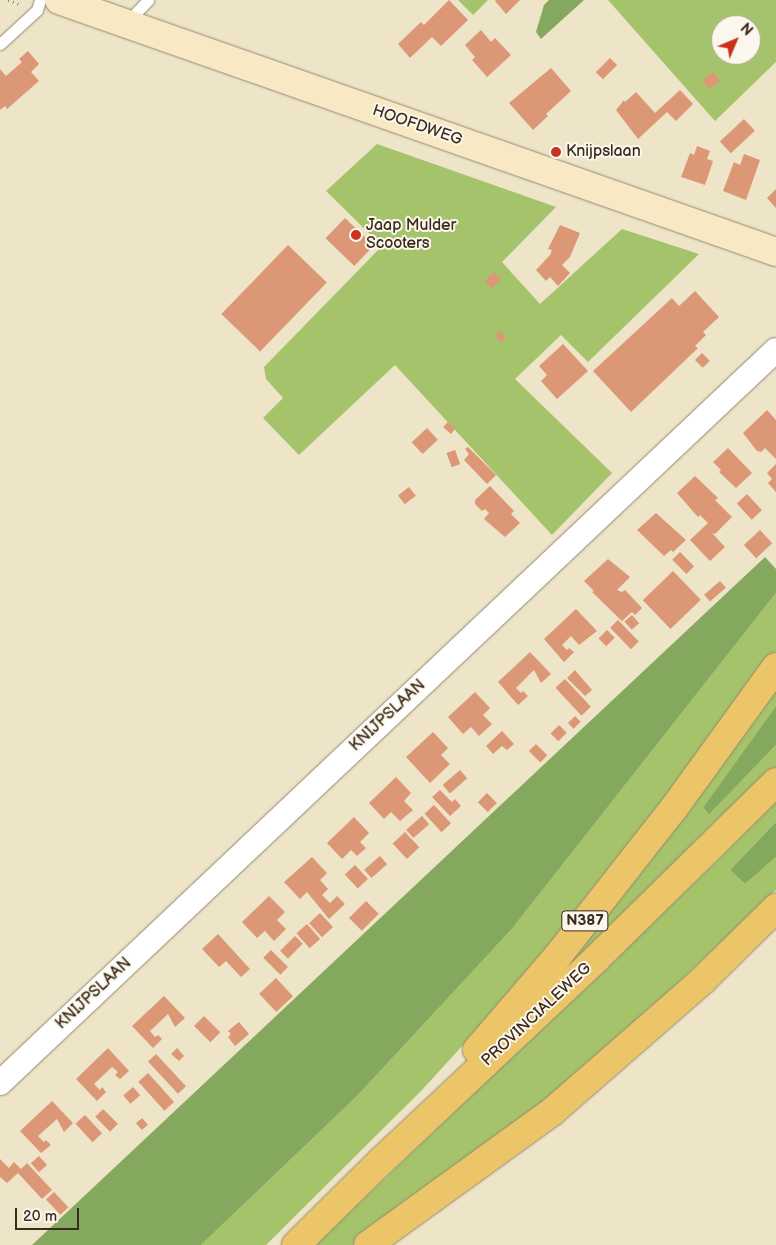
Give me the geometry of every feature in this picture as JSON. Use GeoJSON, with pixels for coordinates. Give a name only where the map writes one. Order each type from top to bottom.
{"type":"FeatureCollection","features":[{"type":"Feature","properties":{"kind":"highway","name":"N387"},"geometry":{"type":"LineString","coordinates":[[379,1163],[557,957],[674,808],[776,667]]}},
{"type":"Feature","properties":{"kind":"highway","name":"PROVINCIALEWEG"},"geometry":{"type":"LineString","coordinates":[[296,1245],[379,1163],[598,958],[776,782]]}},
{"type":"Feature","properties":{"kind":"highway"},"geometry":{"type":"LineString","coordinates":[[368,1245],[554,1111],[703,980],[776,908]]}},
{"type":"Feature","properties":{"kind":"main road","name":"HOOFDWEG"},"geometry":{"type":"LineString","coordinates":[[58,0],[126,22],[776,252]]}},
{"type":"Feature","properties":{"kind":"street","name":"KNIJPSLAAN"},"geometry":{"type":"LineString","coordinates":[[0,1083],[776,350]]}},
{"type":"Feature","properties":{"kind":"lane"},"geometry":{"type":"LineString","coordinates":[[0,44],[36,10],[40,0]]}},
{"type":"Feature","properties":{"kind":"lane"},"geometry":{"type":"LineString","coordinates":[[126,22],[148,0]]}},
{"type":"Feature","properties":{"kind":"green space"},"geometry":{"type":"Polygon","coordinates":[[[458,0],[488,0],[473,15],[458,0]]]}},
{"type":"Feature","properties":{"kind":"green space"},"geometry":{"type":"Polygon","coordinates":[[[549,0],[584,0],[541,39],[536,32],[544,5],[549,0]]]}},
{"type":"Feature","properties":{"kind":"green space"},"geometry":{"type":"Polygon","coordinates":[[[608,0],[776,0],[776,62],[715,121],[608,0]]]}},
{"type":"Feature","properties":{"kind":"green space"},"geometry":{"type":"Polygon","coordinates":[[[377,144],[556,207],[502,262],[540,304],[622,229],[699,254],[588,362],[561,335],[515,379],[612,473],[552,535],[395,365],[299,455],[263,418],[283,398],[266,379],[264,367],[382,246],[326,191],[377,144]]]}},
{"type":"Feature","properties":{"kind":"green space"},"geometry":{"type":"Polygon","coordinates":[[[765,557],[776,569],[776,593],[511,930],[357,1096],[201,1245],[32,1245],[765,557]]]}},
{"type":"Feature","properties":{"kind":"green space"},"geometry":{"type":"Polygon","coordinates":[[[776,593],[776,652],[699,758],[559,940],[422,1090],[266,1245],[201,1245],[357,1096],[511,930],[776,593]]]}},
{"type":"Feature","properties":{"kind":"green space"},"geometry":{"type":"Polygon","coordinates":[[[776,680],[776,706],[703,809],[709,813],[776,745],[776,768],[489,1048],[776,680]]]}},
{"type":"Feature","properties":{"kind":"green space"},"geometry":{"type":"Polygon","coordinates":[[[776,706],[776,745],[709,814],[703,808],[776,706]]]}},
{"type":"Feature","properties":{"kind":"green space"},"geometry":{"type":"Polygon","coordinates":[[[776,801],[776,822],[730,870],[745,884],[776,857],[776,890],[617,1041],[546,1102],[353,1245],[315,1245],[718,860],[776,801]]]}},
{"type":"Feature","properties":{"kind":"green space"},"geometry":{"type":"Polygon","coordinates":[[[776,822],[776,857],[745,884],[730,870],[776,822]]]}},
{"type":"Feature","properties":{"kind":"building"},"geometry":{"type":"Polygon","coordinates":[[[449,0],[468,20],[441,46],[432,37],[410,58],[398,44],[421,22],[424,25],[449,0]]]}},
{"type":"Feature","properties":{"kind":"building"},"geometry":{"type":"Polygon","coordinates":[[[496,0],[520,0],[506,14],[496,0]]]}},
{"type":"Feature","properties":{"kind":"building"},"geometry":{"type":"Polygon","coordinates":[[[481,30],[491,42],[495,38],[511,55],[487,77],[472,60],[475,57],[465,45],[481,30]]]}},
{"type":"Feature","properties":{"kind":"building"},"geometry":{"type":"Polygon","coordinates":[[[28,51],[39,64],[31,72],[39,81],[7,109],[5,106],[0,110],[0,69],[6,76],[22,62],[19,59],[28,51]]]}},
{"type":"Feature","properties":{"kind":"building"},"geometry":{"type":"Polygon","coordinates":[[[610,58],[617,65],[603,79],[596,72],[610,58]]]}},
{"type":"Feature","properties":{"kind":"building"},"geometry":{"type":"Polygon","coordinates":[[[551,68],[571,91],[546,114],[548,116],[533,130],[509,103],[551,68]]]}},
{"type":"Feature","properties":{"kind":"building"},"geometry":{"type":"Polygon","coordinates":[[[713,72],[720,80],[710,89],[702,81],[713,72]]]}},
{"type":"Feature","properties":{"kind":"building"},"geometry":{"type":"Polygon","coordinates":[[[680,90],[693,104],[676,121],[667,112],[638,139],[616,110],[624,100],[625,102],[636,92],[655,113],[680,90]]]}},
{"type":"Feature","properties":{"kind":"building"},"geometry":{"type":"Polygon","coordinates":[[[744,119],[755,131],[731,153],[720,142],[744,119]]]}},
{"type":"Feature","properties":{"kind":"building"},"geometry":{"type":"Polygon","coordinates":[[[697,146],[710,151],[707,159],[713,161],[705,185],[681,177],[690,153],[694,155],[697,146]]]}},
{"type":"Feature","properties":{"kind":"building"},"geometry":{"type":"Polygon","coordinates":[[[744,154],[760,160],[746,200],[723,191],[734,162],[740,165],[744,154]]]}},
{"type":"Feature","properties":{"kind":"building"},"geometry":{"type":"Polygon","coordinates":[[[776,189],[776,208],[767,198],[776,189]]]}},
{"type":"Feature","properties":{"kind":"building"},"geometry":{"type":"Polygon","coordinates":[[[345,218],[374,246],[354,266],[326,238],[345,218]]]}},
{"type":"Feature","properties":{"kind":"building"},"geometry":{"type":"Polygon","coordinates":[[[560,225],[580,233],[570,257],[562,265],[570,273],[558,286],[550,277],[546,281],[536,270],[550,255],[552,250],[548,249],[560,225]]]}},
{"type":"Feature","properties":{"kind":"building"},"geometry":{"type":"Polygon","coordinates":[[[288,245],[327,283],[260,352],[221,314],[288,245]]]}},
{"type":"Feature","properties":{"kind":"building"},"geometry":{"type":"Polygon","coordinates":[[[494,272],[501,279],[492,288],[485,281],[494,272]]]}},
{"type":"Feature","properties":{"kind":"building"},"geometry":{"type":"Polygon","coordinates":[[[695,291],[719,317],[703,332],[706,335],[695,346],[698,348],[631,412],[593,371],[672,298],[679,306],[695,291]]]}},
{"type":"Feature","properties":{"kind":"building"},"geometry":{"type":"Polygon","coordinates":[[[500,331],[506,338],[501,342],[495,336],[500,331]]]}},
{"type":"Feature","properties":{"kind":"building"},"geometry":{"type":"Polygon","coordinates":[[[563,344],[588,371],[557,399],[541,381],[547,375],[539,366],[563,344]]]}},
{"type":"Feature","properties":{"kind":"building"},"geometry":{"type":"Polygon","coordinates":[[[702,353],[710,361],[703,368],[695,360],[702,353]]]}},
{"type":"Feature","properties":{"kind":"building"},"geometry":{"type":"Polygon","coordinates":[[[767,410],[776,420],[776,459],[765,448],[761,452],[757,451],[743,433],[767,410]]]}},
{"type":"Feature","properties":{"kind":"building"},"geometry":{"type":"Polygon","coordinates":[[[448,422],[455,429],[451,434],[443,427],[448,422]]]}},
{"type":"Feature","properties":{"kind":"building"},"geometry":{"type":"Polygon","coordinates":[[[427,428],[438,440],[423,454],[412,442],[427,428]]]}},
{"type":"Feature","properties":{"kind":"building"},"geometry":{"type":"Polygon","coordinates":[[[468,447],[496,475],[487,484],[464,460],[469,454],[465,449],[468,447]]]}},
{"type":"Feature","properties":{"kind":"building"},"geometry":{"type":"Polygon","coordinates":[[[728,448],[752,473],[736,488],[719,472],[721,470],[713,462],[728,448]]]}},
{"type":"Feature","properties":{"kind":"building"},"geometry":{"type":"Polygon","coordinates":[[[455,450],[460,464],[452,467],[447,453],[455,450]]]}},
{"type":"Feature","properties":{"kind":"building"},"geometry":{"type":"Polygon","coordinates":[[[776,464],[776,492],[768,483],[772,479],[767,473],[776,464]]]}},
{"type":"Feature","properties":{"kind":"building"},"geometry":{"type":"Polygon","coordinates":[[[695,476],[718,498],[715,500],[732,517],[715,534],[712,533],[725,547],[710,561],[690,540],[708,523],[700,515],[698,517],[677,493],[695,476]]]}},
{"type":"Feature","properties":{"kind":"building"},"geometry":{"type":"Polygon","coordinates":[[[490,486],[514,511],[511,514],[520,523],[505,537],[484,519],[489,513],[485,509],[482,511],[475,504],[475,500],[490,486]]]}},
{"type":"Feature","properties":{"kind":"building"},"geometry":{"type":"Polygon","coordinates":[[[409,487],[416,496],[405,504],[398,496],[409,487]]]}},
{"type":"Feature","properties":{"kind":"building"},"geometry":{"type":"Polygon","coordinates":[[[747,494],[762,510],[752,520],[737,504],[747,494]]]}},
{"type":"Feature","properties":{"kind":"building"},"geometry":{"type":"Polygon","coordinates":[[[656,513],[686,540],[673,552],[671,550],[664,556],[637,530],[656,513]]]}},
{"type":"Feature","properties":{"kind":"building"},"geometry":{"type":"Polygon","coordinates":[[[760,530],[772,543],[756,558],[744,545],[760,530]]]}},
{"type":"Feature","properties":{"kind":"building"},"geometry":{"type":"Polygon","coordinates":[[[680,552],[694,566],[686,574],[672,560],[680,552]]]}},
{"type":"Feature","properties":{"kind":"building"},"geometry":{"type":"Polygon","coordinates":[[[608,559],[630,577],[617,590],[622,592],[625,590],[642,608],[635,615],[632,612],[622,621],[592,592],[594,591],[584,581],[608,559]]]}},
{"type":"Feature","properties":{"kind":"building"},"geometry":{"type":"Polygon","coordinates":[[[673,571],[701,600],[671,629],[643,600],[673,571]]]}},
{"type":"Feature","properties":{"kind":"building"},"geometry":{"type":"Polygon","coordinates":[[[720,581],[726,588],[710,602],[704,595],[720,581]]]}},
{"type":"Feature","properties":{"kind":"building"},"geometry":{"type":"Polygon","coordinates":[[[576,609],[597,631],[579,645],[571,636],[562,645],[567,650],[569,648],[574,652],[564,662],[544,639],[576,609]]]}},
{"type":"Feature","properties":{"kind":"building"},"geometry":{"type":"Polygon","coordinates":[[[632,615],[639,623],[632,630],[624,622],[632,615]]]}},
{"type":"Feature","properties":{"kind":"building"},"geometry":{"type":"Polygon","coordinates":[[[618,620],[639,642],[631,649],[610,628],[618,620]]]}},
{"type":"Feature","properties":{"kind":"building"},"geometry":{"type":"Polygon","coordinates":[[[607,630],[615,638],[606,646],[599,638],[607,630]]]}},
{"type":"Feature","properties":{"kind":"building"},"geometry":{"type":"Polygon","coordinates":[[[530,652],[551,674],[541,683],[534,670],[516,688],[528,696],[518,705],[498,682],[530,652]]]}},
{"type":"Feature","properties":{"kind":"building"},"geometry":{"type":"Polygon","coordinates":[[[575,670],[592,690],[585,696],[567,678],[575,670]]]}},
{"type":"Feature","properties":{"kind":"building"},"geometry":{"type":"Polygon","coordinates":[[[565,679],[591,707],[581,716],[555,688],[565,679]]]}},
{"type":"Feature","properties":{"kind":"building"},"geometry":{"type":"Polygon","coordinates":[[[475,692],[490,708],[483,715],[492,724],[479,736],[471,727],[463,734],[448,717],[475,692]]]}},
{"type":"Feature","properties":{"kind":"building"},"geometry":{"type":"Polygon","coordinates":[[[575,716],[581,722],[574,729],[568,723],[575,716]]]}},
{"type":"Feature","properties":{"kind":"building"},"geometry":{"type":"Polygon","coordinates":[[[559,725],[567,733],[558,741],[551,733],[559,725]]]}},
{"type":"Feature","properties":{"kind":"building"},"geometry":{"type":"Polygon","coordinates":[[[502,731],[514,744],[507,750],[502,746],[493,754],[486,746],[502,731]]]}},
{"type":"Feature","properties":{"kind":"building"},"geometry":{"type":"Polygon","coordinates":[[[433,732],[448,748],[441,755],[450,764],[430,783],[406,757],[433,732]]]}},
{"type":"Feature","properties":{"kind":"building"},"geometry":{"type":"Polygon","coordinates":[[[536,744],[547,755],[540,762],[529,751],[536,744]]]}},
{"type":"Feature","properties":{"kind":"building"},"geometry":{"type":"Polygon","coordinates":[[[460,770],[467,778],[450,793],[443,785],[460,770]]]}},
{"type":"Feature","properties":{"kind":"building"},"geometry":{"type":"Polygon","coordinates":[[[396,777],[411,793],[404,801],[413,810],[400,821],[391,812],[384,819],[369,803],[396,777]]]}},
{"type":"Feature","properties":{"kind":"building"},"geometry":{"type":"Polygon","coordinates":[[[440,790],[452,802],[455,799],[461,806],[450,816],[432,797],[440,790]]]}},
{"type":"Feature","properties":{"kind":"building"},"geometry":{"type":"Polygon","coordinates":[[[487,793],[497,803],[488,812],[478,802],[487,793]]]}},
{"type":"Feature","properties":{"kind":"building"},"geometry":{"type":"Polygon","coordinates":[[[434,805],[451,823],[442,832],[424,814],[434,805]]]}},
{"type":"Feature","properties":{"kind":"building"},"geometry":{"type":"Polygon","coordinates":[[[422,816],[429,824],[413,838],[406,830],[422,816]]]}},
{"type":"Feature","properties":{"kind":"building"},"geometry":{"type":"Polygon","coordinates":[[[354,817],[369,833],[360,842],[366,848],[357,856],[351,850],[342,859],[327,843],[354,817]]]}},
{"type":"Feature","properties":{"kind":"building"},"geometry":{"type":"Polygon","coordinates":[[[405,832],[419,847],[407,859],[393,844],[405,832]]]}},
{"type":"Feature","properties":{"kind":"building"},"geometry":{"type":"Polygon","coordinates":[[[380,856],[387,864],[371,878],[364,870],[380,856]]]}},
{"type":"Feature","properties":{"kind":"building"},"geometry":{"type":"Polygon","coordinates":[[[312,857],[327,873],[320,880],[328,889],[322,895],[330,903],[337,896],[345,904],[329,919],[307,892],[300,899],[284,882],[312,857]]]}},
{"type":"Feature","properties":{"kind":"building"},"geometry":{"type":"Polygon","coordinates":[[[355,865],[368,879],[358,888],[345,875],[355,865]]]}},
{"type":"Feature","properties":{"kind":"building"},"geometry":{"type":"Polygon","coordinates":[[[269,896],[285,912],[277,920],[286,929],[274,941],[265,931],[257,938],[242,922],[269,896]]]}},
{"type":"Feature","properties":{"kind":"building"},"geometry":{"type":"Polygon","coordinates":[[[366,901],[379,914],[362,931],[349,918],[366,901]]]}},
{"type":"Feature","properties":{"kind":"building"},"geometry":{"type":"Polygon","coordinates":[[[320,913],[333,927],[322,937],[309,923],[320,913]]]}},
{"type":"Feature","properties":{"kind":"building"},"geometry":{"type":"Polygon","coordinates":[[[307,924],[320,939],[310,948],[296,933],[307,924]]]}},
{"type":"Feature","properties":{"kind":"building"},"geometry":{"type":"Polygon","coordinates":[[[218,934],[250,969],[241,977],[226,961],[219,967],[202,949],[218,934]]]}},
{"type":"Feature","properties":{"kind":"building"},"geometry":{"type":"Polygon","coordinates":[[[295,936],[303,944],[288,959],[280,951],[295,936]]]}},
{"type":"Feature","properties":{"kind":"building"},"geometry":{"type":"Polygon","coordinates":[[[271,950],[288,967],[280,975],[263,958],[271,950]]]}},
{"type":"Feature","properties":{"kind":"building"},"geometry":{"type":"Polygon","coordinates":[[[276,978],[293,996],[276,1012],[259,994],[276,978]]]}},
{"type":"Feature","properties":{"kind":"building"},"geometry":{"type":"Polygon","coordinates":[[[164,996],[185,1018],[175,1027],[168,1014],[150,1031],[155,1037],[158,1035],[162,1039],[153,1048],[132,1026],[164,996]]]}},
{"type":"Feature","properties":{"kind":"building"},"geometry":{"type":"Polygon","coordinates":[[[204,1016],[220,1032],[210,1042],[194,1026],[204,1016]]]}},
{"type":"Feature","properties":{"kind":"building"},"geometry":{"type":"Polygon","coordinates":[[[239,1022],[249,1034],[235,1046],[228,1037],[231,1034],[228,1031],[239,1022]]]}},
{"type":"Feature","properties":{"kind":"building"},"geometry":{"type":"Polygon","coordinates":[[[108,1048],[129,1071],[120,1079],[115,1075],[118,1072],[112,1067],[94,1084],[100,1090],[102,1087],[106,1092],[97,1101],[76,1079],[108,1048]]]}},
{"type":"Feature","properties":{"kind":"building"},"geometry":{"type":"Polygon","coordinates":[[[177,1048],[184,1056],[179,1061],[171,1054],[177,1048]]]}},
{"type":"Feature","properties":{"kind":"building"},"geometry":{"type":"Polygon","coordinates":[[[156,1054],[186,1086],[178,1094],[148,1062],[156,1054]]]}},
{"type":"Feature","properties":{"kind":"building"},"geometry":{"type":"Polygon","coordinates":[[[148,1073],[174,1102],[164,1111],[138,1082],[148,1073]]]}},
{"type":"Feature","properties":{"kind":"building"},"geometry":{"type":"Polygon","coordinates":[[[133,1087],[140,1095],[130,1104],[123,1096],[133,1087]]]}},
{"type":"Feature","properties":{"kind":"building"},"geometry":{"type":"Polygon","coordinates":[[[52,1101],[73,1123],[64,1132],[57,1119],[38,1136],[44,1142],[46,1140],[51,1145],[41,1153],[20,1131],[52,1101]]]}},
{"type":"Feature","properties":{"kind":"building"},"geometry":{"type":"Polygon","coordinates":[[[103,1109],[118,1124],[110,1132],[95,1117],[103,1109]]]}},
{"type":"Feature","properties":{"kind":"building"},"geometry":{"type":"Polygon","coordinates":[[[85,1115],[102,1133],[93,1142],[75,1124],[85,1115]]]}},
{"type":"Feature","properties":{"kind":"building"},"geometry":{"type":"Polygon","coordinates":[[[142,1118],[148,1125],[142,1130],[136,1123],[142,1118]]]}},
{"type":"Feature","properties":{"kind":"building"},"geometry":{"type":"Polygon","coordinates":[[[39,1156],[47,1165],[39,1172],[31,1163],[39,1156]]]}},
{"type":"Feature","properties":{"kind":"building"},"geometry":{"type":"Polygon","coordinates":[[[0,1159],[9,1168],[14,1162],[21,1169],[27,1163],[52,1190],[42,1199],[18,1173],[7,1183],[0,1177],[0,1159]]]}},
{"type":"Feature","properties":{"kind":"building"},"geometry":{"type":"Polygon","coordinates":[[[54,1192],[68,1207],[60,1215],[46,1200],[54,1192]]]}},
{"type":"Feature","properties":{"kind":"place","name":"Knijpslaan"},"geometry":{"type":"Point","coordinates":[556,152]}},
{"type":"Feature","properties":{"kind":"place","name":"Jaap Mulder Scooters"},"geometry":{"type":"Point","coordinates":[356,235]}}]}
